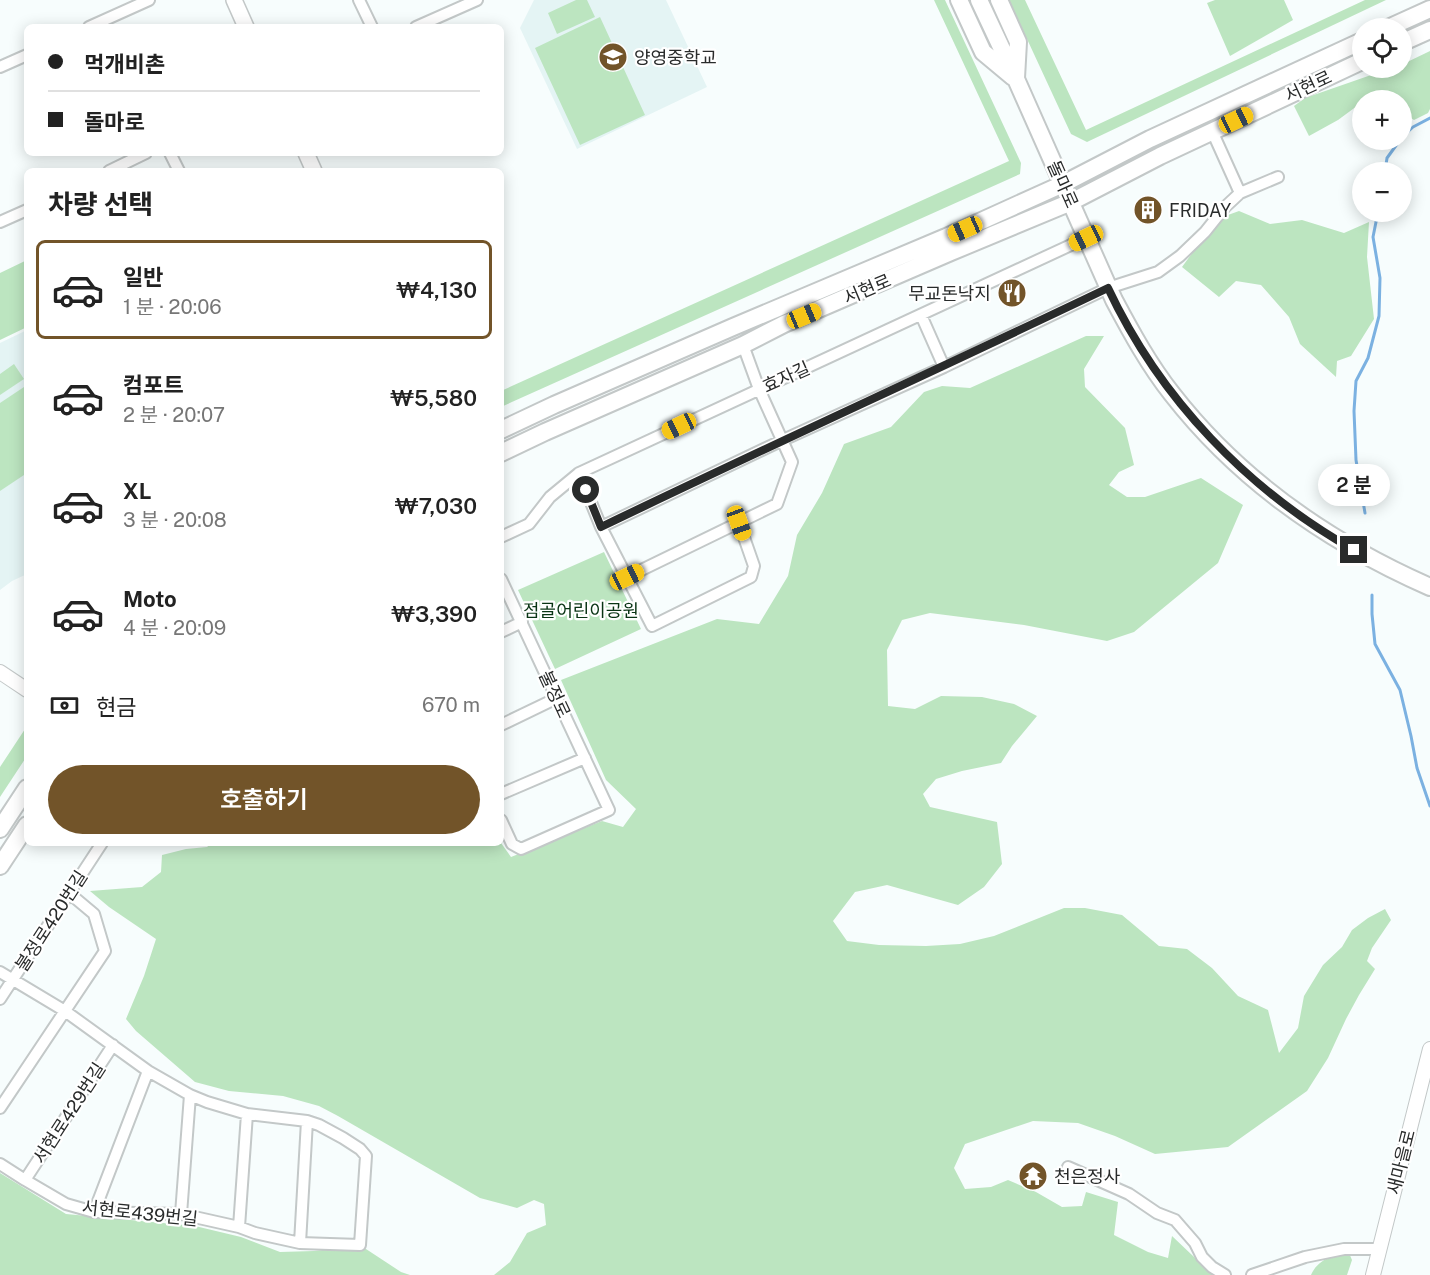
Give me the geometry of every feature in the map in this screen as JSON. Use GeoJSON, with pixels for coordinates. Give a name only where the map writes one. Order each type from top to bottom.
{"type":"FeatureCollection","features":[{"type":"Feature","properties":{"kind":"main road"},"geometry":{"type":"LineString","coordinates":[[234,0],[245,24]]}},
{"type":"Feature","properties":{"kind":"main road"},"geometry":{"type":"LineString","coordinates":[[959,0],[983,52],[1016,79]]}},
{"type":"Feature","properties":{"kind":"main road","name":"돌마로"},"geometry":{"type":"LineString","coordinates":[[979,0],[1108,288],[1133,335],[1172,394],[1213,440],[1294,512],[1376,562],[1430,587]]}},
{"type":"Feature","properties":{"kind":"main road"},"geometry":{"type":"LineString","coordinates":[[999,0],[1018,42],[1016,79]]}},
{"type":"Feature","properties":{"kind":"main road"},"geometry":{"type":"LineString","coordinates":[[1410,18],[1430,9]]}},
{"type":"Feature","properties":{"kind":"main road"},"geometry":{"type":"LineString","coordinates":[[1412,38],[1430,30]]}},
{"type":"Feature","properties":{"kind":"main road","name":"서현로"},"geometry":{"type":"LineString","coordinates":[[504,429],[946,237],[1063,184],[1170,130],[1352,45]]}},
{"type":"Feature","properties":{"kind":"main road","name":"서현로"},"geometry":{"type":"LineString","coordinates":[[504,452],[743,345],[784,324],[1071,202],[1160,156],[1352,67]]}},
{"type":"Feature","properties":{"kind":"main road"},"geometry":{"type":"LineString","coordinates":[[0,829],[24,793]]}},
{"type":"Feature","properties":{"kind":"main road"},"geometry":{"type":"LineString","coordinates":[[0,866],[24,830]]}},
{"type":"Feature","properties":{"kind":"street"},"geometry":{"type":"LineString","coordinates":[[110,23],[149,0]]}},
{"type":"Feature","properties":{"kind":"street"},"geometry":{"type":"LineString","coordinates":[[359,0],[371,24]]}},
{"type":"Feature","properties":{"kind":"street"},"geometry":{"type":"LineString","coordinates":[[423,24],[477,0]]}},
{"type":"Feature","properties":{"kind":"street"},"geometry":{"type":"LineString","coordinates":[[0,67],[24,56]]}},
{"type":"Feature","properties":{"kind":"street"},"geometry":{"type":"LineString","coordinates":[[1212,131],[1240,193]]}},
{"type":"Feature","properties":{"kind":"street"},"geometry":{"type":"LineString","coordinates":[[115,168],[140,156]]}},
{"type":"Feature","properties":{"kind":"street"},"geometry":{"type":"LineString","coordinates":[[601,527],[1108,288],[1158,272],[1180,256],[1205,232],[1225,207],[1240,193],[1278,177]]}},
{"type":"Feature","properties":{"kind":"street"},"geometry":{"type":"LineString","coordinates":[[0,222],[24,211]]}},
{"type":"Feature","properties":{"kind":"street","name":"효자길"},"geometry":{"type":"LineString","coordinates":[[504,536],[528,524],[549,497],[579,473],[1086,238]]}},
{"type":"Feature","properties":{"kind":"street"},"geometry":{"type":"LineString","coordinates":[[921,315],[944,367]]}},
{"type":"Feature","properties":{"kind":"street"},"geometry":{"type":"LineString","coordinates":[[627,577],[777,504],[792,462],[759,389],[743,345]]}},
{"type":"Feature","properties":{"kind":"street"},"geometry":{"type":"LineString","coordinates":[[579,473],[601,527],[652,626],[751,577],[754,566],[739,523]]}},
{"type":"Feature","properties":{"kind":"street","name":"불정로"},"geometry":{"type":"LineString","coordinates":[[504,585],[609,810],[522,849],[512,844],[504,827]]}},
{"type":"Feature","properties":{"kind":"street"},"geometry":{"type":"LineString","coordinates":[[504,631],[522,622]]}},
{"type":"Feature","properties":{"kind":"street"},"geometry":{"type":"LineString","coordinates":[[0,672],[24,688]]}},
{"type":"Feature","properties":{"kind":"street"},"geometry":{"type":"LineString","coordinates":[[504,724],[557,698]]}},
{"type":"Feature","properties":{"kind":"street"},"geometry":{"type":"LineString","coordinates":[[504,793],[585,758]]}},
{"type":"Feature","properties":{"kind":"street","name":"불정로420번길"},"geometry":{"type":"LineString","coordinates":[[0,999],[100,846]]}},
{"type":"Feature","properties":{"kind":"street"},"geometry":{"type":"LineString","coordinates":[[0,1108],[105,951],[94,914],[69,893]]}},
{"type":"Feature","properties":{"kind":"street","name":"서현로429번길"},"geometry":{"type":"LineString","coordinates":[[0,972],[65,1011],[148,1071],[190,1095],[247,1114],[307,1121],[343,1137],[360,1149],[366,1156],[360,1245]]}},
{"type":"Feature","properties":{"kind":"street","name":"서현로429번길"},"geometry":{"type":"LineString","coordinates":[[25,1180],[113,1045]]}},
{"type":"Feature","properties":{"kind":"street","name":"새마을로"},"geometry":{"type":"LineString","coordinates":[[1373,1275],[1430,1048]]}},
{"type":"Feature","properties":{"kind":"street"},"geometry":{"type":"LineString","coordinates":[[94,1212],[148,1071]]}},
{"type":"Feature","properties":{"kind":"street"},"geometry":{"type":"LineString","coordinates":[[181,1214],[190,1095]]}},
{"type":"Feature","properties":{"kind":"street"},"geometry":{"type":"LineString","coordinates":[[239,1227],[247,1114]]}},
{"type":"Feature","properties":{"kind":"street"},"geometry":{"type":"LineString","coordinates":[[300,1243],[307,1121]]}},
{"type":"Feature","properties":{"kind":"street","name":"서현로439번길"},"geometry":{"type":"LineString","coordinates":[[0,1164],[66,1204],[94,1212],[181,1214],[300,1243],[360,1245]]}},
{"type":"Feature","properties":{"kind":"street"},"geometry":{"type":"LineString","coordinates":[[1068,1167],[1129,1194],[1157,1213],[1175,1220],[1186,1231],[1202,1257],[1225,1275]]}},
{"type":"Feature","properties":{"kind":"street"},"geometry":{"type":"LineString","coordinates":[[1252,1275],[1305,1257],[1344,1249],[1380,1249]]}},
{"type":"Feature","properties":{"kind":"shaded area","name":"양영중학교"},"geometry":{"type":"Polygon","coordinates":[[[534,0],[666,0],[707,87],[577,149],[520,28],[534,0]]]}},
{"type":"Feature","properties":{"kind":"shaded area"},"geometry":{"type":"Polygon","coordinates":[[[24,331],[24,575],[0,590],[0,343],[24,331]]]}},
{"type":"Feature","properties":{"kind":"green space"},"geometry":{"type":"Polygon","coordinates":[[[576,0],[587,0],[595,17],[557,34],[548,13],[576,0]]]}},
{"type":"Feature","properties":{"kind":"green space"},"geometry":{"type":"Polygon","coordinates":[[[934,0],[945,0],[1021,163],[1020,174],[504,406],[504,390],[1009,161],[934,0]]]}},
{"type":"Feature","properties":{"kind":"green space"},"geometry":{"type":"Polygon","coordinates":[[[1009,0],[1025,0],[1086,130],[1365,0],[1386,0],[1087,142],[1071,134],[1009,0]]]}},
{"type":"Feature","properties":{"kind":"green space"},"geometry":{"type":"Polygon","coordinates":[[[1215,0],[1284,0],[1293,20],[1230,56],[1207,3],[1215,0]]]}},
{"type":"Feature","properties":{"kind":"green space"},"geometry":{"type":"Polygon","coordinates":[[[600,17],[645,115],[580,145],[535,48],[600,17]]]}},
{"type":"Feature","properties":{"kind":"green space"},"geometry":{"type":"Polygon","coordinates":[[[1430,51],[1430,109],[1428,113],[1414,120],[1412,118],[1412,90],[1352,90],[1352,110],[1309,136],[1294,106],[1305,98],[1362,78],[1412,78],[1412,60],[1430,51]]]}},
{"type":"Feature","properties":{"kind":"green space"},"geometry":{"type":"Polygon","coordinates":[[[1239,211],[1270,224],[1302,220],[1344,233],[1369,222],[1367,257],[1374,319],[1351,356],[1337,361],[1336,377],[1300,344],[1289,317],[1261,285],[1236,281],[1219,297],[1182,267],[1217,219],[1239,211]]]}},
{"type":"Feature","properties":{"kind":"green space"},"geometry":{"type":"Polygon","coordinates":[[[24,261],[24,328],[0,340],[0,273],[24,261]]]}},
{"type":"Feature","properties":{"kind":"green space"},"geometry":{"type":"Polygon","coordinates":[[[1086,336],[1104,336],[1084,369],[1085,387],[1125,428],[1134,465],[1119,472],[1109,485],[1127,497],[1145,497],[1201,478],[1243,505],[1218,563],[1134,632],[1107,641],[1024,625],[930,613],[902,620],[887,650],[888,706],[915,709],[941,696],[982,697],[1014,704],[1037,716],[1001,763],[936,779],[923,794],[930,807],[997,822],[1002,864],[984,887],[958,905],[887,885],[855,892],[833,921],[847,941],[879,945],[926,946],[960,944],[994,936],[1064,908],[1085,908],[1122,915],[1159,946],[1187,949],[1212,968],[1238,996],[1268,1010],[1279,1053],[1298,1028],[1304,996],[1323,965],[1342,947],[1352,930],[1385,909],[1391,920],[1372,948],[1367,961],[1375,969],[1346,1019],[1328,1058],[1307,1091],[1228,1147],[1155,1154],[1078,1123],[1033,1121],[965,1144],[954,1168],[965,1189],[991,1187],[1008,1180],[1062,1207],[1082,1206],[1086,1192],[1118,1202],[1114,1235],[1148,1252],[1168,1258],[1172,1236],[1213,1275],[494,1275],[510,1262],[527,1233],[546,1225],[544,1204],[534,1200],[517,1208],[480,1198],[319,1106],[283,1096],[229,1091],[195,1082],[136,1031],[126,1019],[156,939],[90,891],[142,887],[161,872],[162,855],[208,846],[503,846],[511,857],[602,821],[623,827],[636,809],[606,780],[561,680],[717,619],[759,624],[788,576],[797,535],[822,493],[844,444],[891,427],[924,392],[942,386],[970,388],[1086,336]]]}},
{"type":"Feature","properties":{"kind":"green space"},"geometry":{"type":"Polygon","coordinates":[[[14,364],[24,379],[0,395],[0,374],[14,364]]]}},
{"type":"Feature","properties":{"kind":"green space"},"geometry":{"type":"Polygon","coordinates":[[[24,387],[24,475],[0,491],[0,403],[24,387]]]}},
{"type":"Feature","properties":{"kind":"green space","name":"점골어린이공원"},"geometry":{"type":"Polygon","coordinates":[[[604,552],[641,629],[555,669],[518,590],[604,552]]]}},
{"type":"Feature","properties":{"kind":"green space"},"geometry":{"type":"Polygon","coordinates":[[[24,731],[24,761],[0,797],[0,767],[24,731]]]}},
{"type":"Feature","properties":{"kind":"green space"},"geometry":{"type":"Polygon","coordinates":[[[0,1173],[66,1214],[195,1226],[241,1237],[280,1252],[347,1247],[366,1249],[401,1272],[410,1275],[0,1275],[0,1173]]]}},
{"type":"Feature","properties":{"kind":"green space"},"geometry":{"type":"Polygon","coordinates":[[[1349,1253],[1352,1260],[1347,1275],[1311,1275],[1317,1265],[1327,1259],[1349,1253]]]}},
{"type":"Feature","properties":{"kind":"waterway"},"geometry":{"type":"LineString","coordinates":[[1412,128],[1430,118]]}},
{"type":"Feature","properties":{"kind":"waterway"},"geometry":{"type":"LineString","coordinates":[[1386,162],[1393,150]]}},
{"type":"Feature","properties":{"kind":"waterway"},"geometry":{"type":"LineString","coordinates":[[1365,513],[1356,460],[1354,411],[1356,381],[1368,358],[1379,316],[1380,278],[1373,237],[1376,222]]}},
{"type":"Feature","properties":{"kind":"waterway"},"geometry":{"type":"LineString","coordinates":[[1372,595],[1375,644],[1400,690],[1417,768],[1430,806]]}},
{"type":"Feature","properties":{"kind":"place","name":"양영중학교"},"geometry":{"type":"Point","coordinates":[613,57]}},
{"type":"Feature","properties":{"kind":"place","name":"FRIDAY"},"geometry":{"type":"Point","coordinates":[1148,210]}},
{"type":"Feature","properties":{"kind":"place","name":"무교돈낙지"},"geometry":{"type":"Point","coordinates":[1012,293]}},
{"type":"Feature","properties":{"kind":"place","name":"천은정사"},"geometry":{"type":"Point","coordinates":[1033,1176]}},
{"type":"Feature","properties":{"kind":"route"},"geometry":{"type":"LineString","coordinates":[[586,490],[601,527],[1108,288],[1158,375],[1186,411],[1268,491],[1294,512],[1354,550]]}}]}
